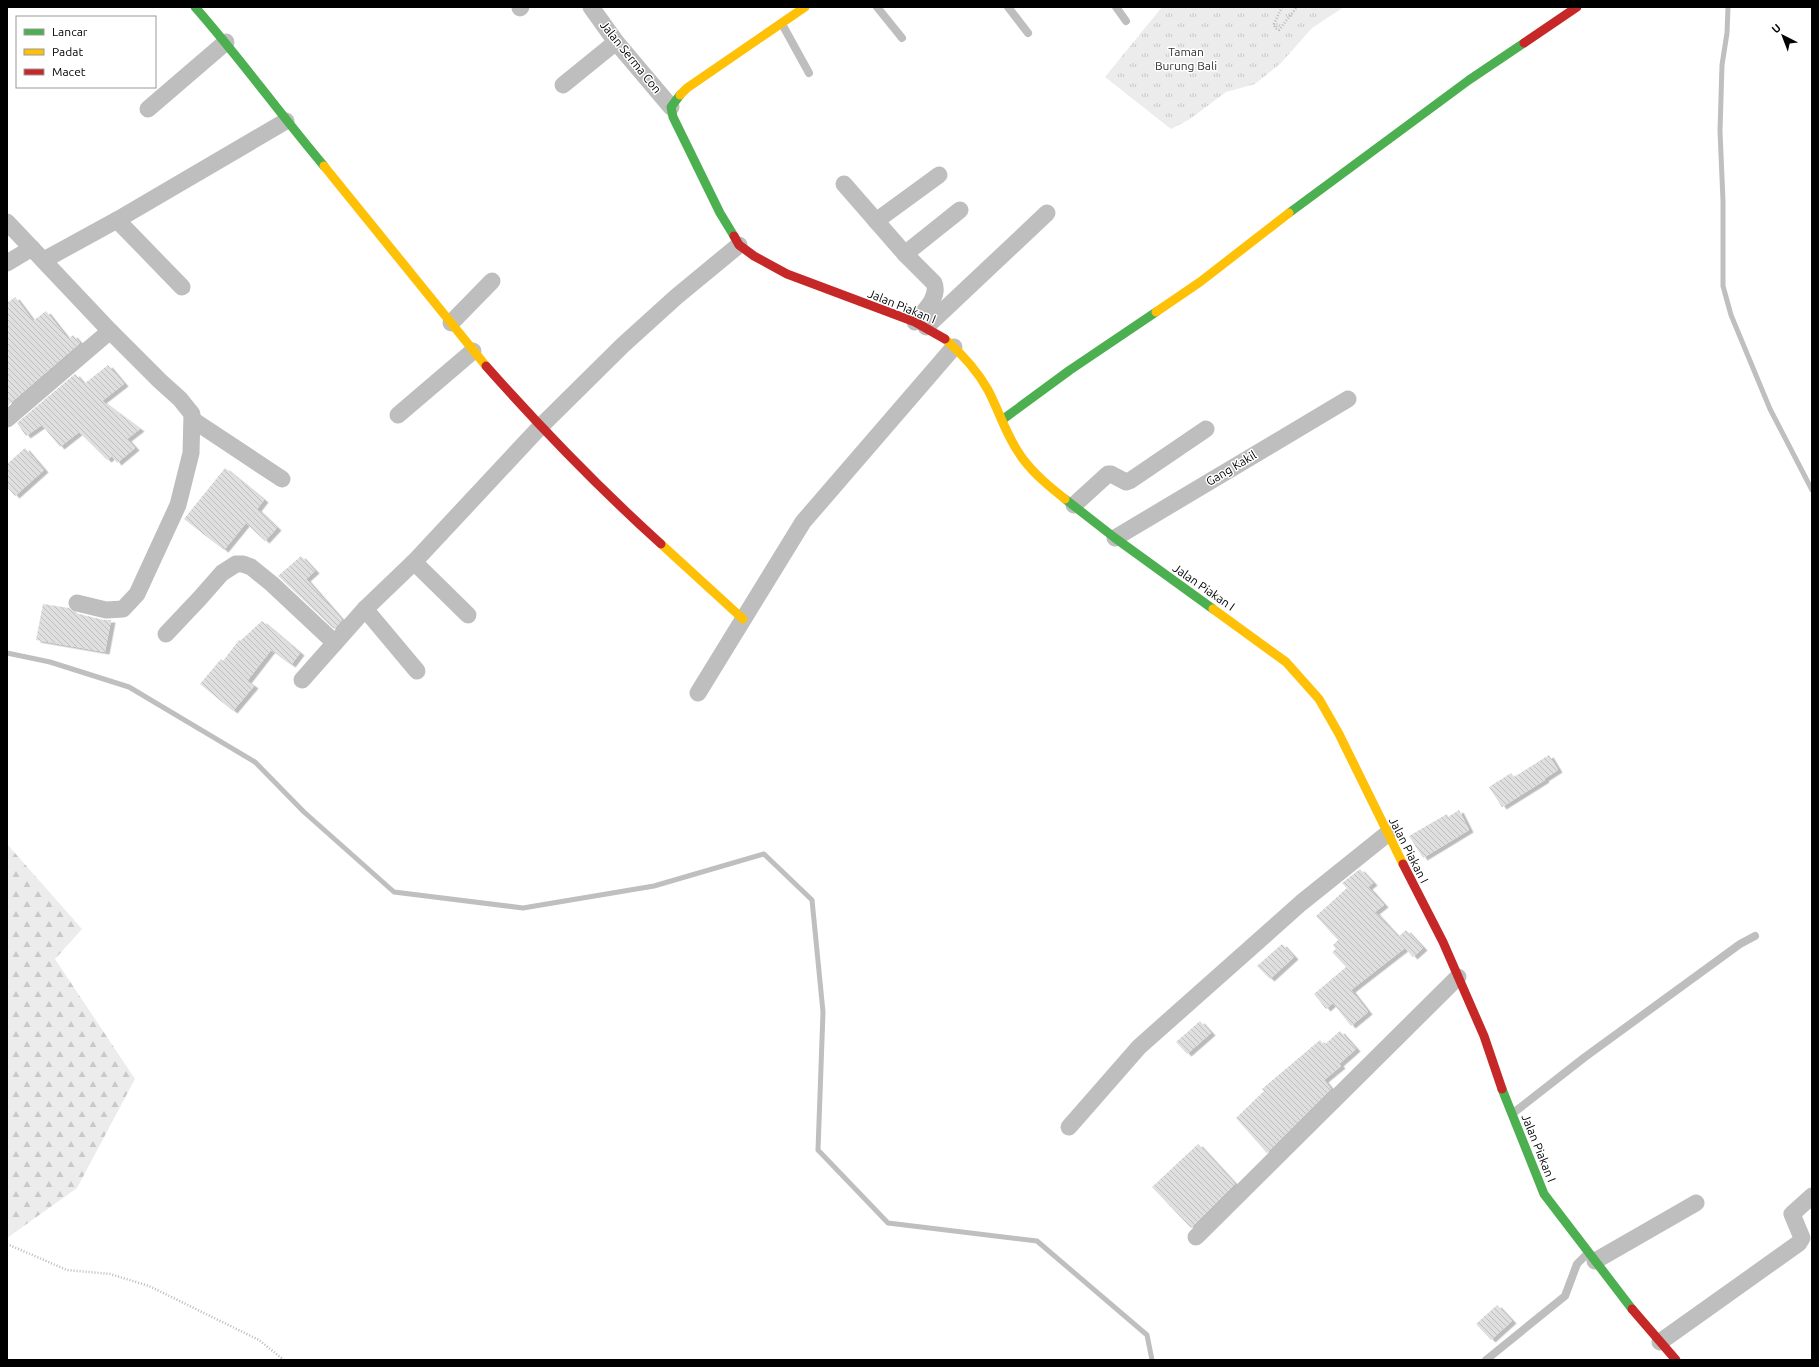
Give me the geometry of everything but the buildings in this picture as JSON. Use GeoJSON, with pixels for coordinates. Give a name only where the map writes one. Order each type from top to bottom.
{"type":"FeatureCollection","features":[{"type":"Feature","properties":{"kind":"street"},"geometry":{"type":"LineString","coordinates":[[195,7],[226,42],[286,120],[473,351],[540,427],[610,498],[743,619]]}},
{"type":"Feature","properties":{"kind":"street","name":"Jalan Serma Con"},"geometry":{"type":"LineString","coordinates":[[591,7],[616,42],[671,107]]}},
{"type":"Feature","properties":{"kind":"street"},"geometry":{"type":"LineString","coordinates":[[671,107],[676,99],[687,88],[805,7]]}},
{"type":"Feature","properties":{"kind":"street"},"geometry":{"type":"LineString","coordinates":[[1002,420],[1070,370],[1200,282],[1261,234],[1469,80],[1577,7]]}},
{"type":"Feature","properties":{"kind":"street"},"geometry":{"type":"LineString","coordinates":[[148,109],[226,42]]}},
{"type":"Feature","properties":{"kind":"street"},"geometry":{"type":"LineString","coordinates":[[563,85],[616,42]]}},
{"type":"Feature","properties":{"kind":"street","name":"Jalan Piakan I"},"geometry":{"type":"LineString","coordinates":[[671,107],[673,117],[709,192],[732,236],[739,245],[754,256],[787,274],[921,325],[941,336],[976,370],[988,390],[1010,439],[1023,459],[1041,480],[1115,538],[1242,628],[1286,662],[1319,699],[1339,734],[1387,834],[1443,942],[1484,1036],[1498,1078],[1544,1194],[1592,1257],[1676,1360]]}},
{"type":"Feature","properties":{"kind":"street"},"geometry":{"type":"LineString","coordinates":[[7,263],[38,254],[117,220],[286,120]]}},
{"type":"Feature","properties":{"kind":"street"},"geometry":{"type":"LineString","coordinates":[[876,221],[939,175]]}},
{"type":"Feature","properties":{"kind":"street"},"geometry":{"type":"LineString","coordinates":[[844,184],[905,254],[934,283],[936,290],[934,298],[921,325]]}},
{"type":"Feature","properties":{"kind":"street"},"geometry":{"type":"LineString","coordinates":[[905,254],[960,210]]}},
{"type":"Feature","properties":{"kind":"street"},"geometry":{"type":"LineString","coordinates":[[921,325],[1047,213]]}},
{"type":"Feature","properties":{"kind":"street"},"geometry":{"type":"LineString","coordinates":[[117,220],[182,287]]}},
{"type":"Feature","properties":{"kind":"street"},"geometry":{"type":"LineString","coordinates":[[7,222],[110,331],[190,410],[193,420],[191,454],[178,505],[137,594],[123,609],[106,610],[77,603]]}},
{"type":"Feature","properties":{"kind":"street"},"geometry":{"type":"LineString","coordinates":[[302,680],[365,609],[414,562],[540,427],[623,345],[676,297],[739,245]]}},
{"type":"Feature","properties":{"kind":"street"},"geometry":{"type":"LineString","coordinates":[[451,324],[492,281]]}},
{"type":"Feature","properties":{"kind":"street"},"geometry":{"type":"LineString","coordinates":[[7,419],[110,331]]}},
{"type":"Feature","properties":{"kind":"street"},"geometry":{"type":"LineString","coordinates":[[698,693],[803,522],[954,347]]}},
{"type":"Feature","properties":{"kind":"street"},"geometry":{"type":"LineString","coordinates":[[398,415],[473,351]]}},
{"type":"Feature","properties":{"kind":"street","name":"Gang Kakil"},"geometry":{"type":"LineString","coordinates":[[1115,538],[1348,399]]}},
{"type":"Feature","properties":{"kind":"street"},"geometry":{"type":"LineString","coordinates":[[193,420],[282,479]]}},
{"type":"Feature","properties":{"kind":"street"},"geometry":{"type":"LineString","coordinates":[[1074,505],[1108,474],[1111,474],[1126,482],[1131,480],[1206,429]]}},
{"type":"Feature","properties":{"kind":"street"},"geometry":{"type":"LineString","coordinates":[[414,562],[468,615]]}},
{"type":"Feature","properties":{"kind":"street"},"geometry":{"type":"LineString","coordinates":[[166,634],[222,573],[236,564],[243,564],[250,567],[272,584],[335,643]]}},
{"type":"Feature","properties":{"kind":"street"},"geometry":{"type":"LineString","coordinates":[[365,609],[417,671]]}},
{"type":"Feature","properties":{"kind":"street"},"geometry":{"type":"LineString","coordinates":[[1069,1127],[1139,1048],[1301,902],[1387,834]]}},
{"type":"Feature","properties":{"kind":"street"},"geometry":{"type":"LineString","coordinates":[[1196,1237],[1458,977]]}},
{"type":"Feature","properties":{"kind":"street"},"geometry":{"type":"LineString","coordinates":[[1660,1342],[1799,1243],[1802,1238],[1792,1214],[1812,1196]]}},
{"type":"Feature","properties":{"kind":"street"},"geometry":{"type":"LineString","coordinates":[[1592,1257],[1696,1203]]}},
{"type":"Feature","properties":{"kind":"lane"},"geometry":{"type":"LineString","coordinates":[[876,7],[902,38]]}},
{"type":"Feature","properties":{"kind":"lane"},"geometry":{"type":"LineString","coordinates":[[1008,7],[1028,33]]}},
{"type":"Feature","properties":{"kind":"lane"},"geometry":{"type":"LineString","coordinates":[[1116,7],[1126,21]]}},
{"type":"Feature","properties":{"kind":"lane"},"geometry":{"type":"LineString","coordinates":[[782,23],[809,73]]}},
{"type":"Feature","properties":{"kind":"lane"},"geometry":{"type":"LineString","coordinates":[[1512,1114],[1585,1057],[1740,944],[1754,936]]}},
{"type":"Feature","properties":{"kind":"lane"},"geometry":{"type":"LineString","coordinates":[[1486,1360],[1565,1296],[1577,1264],[1592,1257]]}},
{"type":"Feature","properties":{"kind":"path"},"geometry":{"type":"LineString","coordinates":[[1282,7],[1274,24],[1274,28],[1279,30],[1297,7]]}},
{"type":"Feature","properties":{"kind":"path"},"geometry":{"type":"LineString","coordinates":[[7,1244],[67,1270],[110,1274],[149,1286],[259,1340],[269,1346],[284,1360]]}},
{"type":"Feature","properties":{"kind":"green space","name":"Taman Burung Bali"},"geometry":{"type":"Polygon","coordinates":[[[1162,7],[1344,7],[1312,28],[1281,63],[1255,84],[1226,92],[1190,119],[1171,129],[1105,77],[1162,7]]]}},
{"type":"Feature","properties":{"kind":"green space"},"geometry":{"type":"Polygon","coordinates":[[[7,844],[82,929],[55,959],[135,1079],[77,1188],[7,1238],[7,844]]]}},
{"type":"Feature","properties":{"kind":"waterway"},"geometry":{"type":"LineString","coordinates":[[1728,7],[1727,33],[1722,65],[1720,131],[1723,201],[1723,286],[1731,315],[1770,409],[1812,490]]}},
{"type":"Feature","properties":{"kind":"waterway"},"geometry":{"type":"LineString","coordinates":[[7,653],[50,662],[129,687],[255,762],[304,812],[394,892],[523,908],[654,886],[764,854],[812,900],[823,1012],[818,1150],[888,1223],[1037,1241],[1147,1335],[1152,1360]]}},
{"type":"Feature","properties":{"kind":"traffic: fast"},"geometry":{"type":"LineString","coordinates":[[195,7],[324,166]]}},
{"type":"Feature","properties":{"kind":"traffic: fast"},"geometry":{"type":"LineString","coordinates":[[1289,213],[1469,80],[1524,43]]}},
{"type":"Feature","properties":{"kind":"traffic: fast"},"geometry":{"type":"LineString","coordinates":[[680,95],[671,107],[673,117],[720,213],[734,236]]}},
{"type":"Feature","properties":{"kind":"traffic: fast"},"geometry":{"type":"LineString","coordinates":[[1002,420],[1070,370],[1156,312]]}},
{"type":"Feature","properties":{"kind":"traffic: fast"},"geometry":{"type":"LineString","coordinates":[[1065,499],[1115,538],[1213,609]]}},
{"type":"Feature","properties":{"kind":"traffic: fast"},"geometry":{"type":"LineString","coordinates":[[1502,1089],[1544,1194],[1632,1309]]}},
{"type":"Feature","properties":{"kind":"traffic: slow"},"geometry":{"type":"LineString","coordinates":[[680,95],[687,88],[805,7]]}},
{"type":"Feature","properties":{"kind":"traffic: slow"},"geometry":{"type":"LineString","coordinates":[[324,166],[486,366]]}},
{"type":"Feature","properties":{"kind":"traffic: slow"},"geometry":{"type":"LineString","coordinates":[[1156,312],[1200,282],[1289,213]]}},
{"type":"Feature","properties":{"kind":"traffic: slow"},"geometry":{"type":"LineString","coordinates":[[945,339],[969,363],[984,383],[1017,451],[1038,476],[1065,499]]}},
{"type":"Feature","properties":{"kind":"traffic: slow"},"geometry":{"type":"LineString","coordinates":[[661,544],[743,619]]}},
{"type":"Feature","properties":{"kind":"traffic: slow"},"geometry":{"type":"LineString","coordinates":[[1213,609],[1286,662],[1319,699],[1339,734],[1403,864]]}},
{"type":"Feature","properties":{"kind":"traffic: jam"},"geometry":{"type":"LineString","coordinates":[[1524,43],[1577,7]]}},
{"type":"Feature","properties":{"kind":"traffic: jam"},"geometry":{"type":"LineString","coordinates":[[734,236],[739,245],[754,256],[787,274],[915,322],[945,339]]}},
{"type":"Feature","properties":{"kind":"traffic: jam"},"geometry":{"type":"LineString","coordinates":[[486,366],[571,458],[661,544]]}},
{"type":"Feature","properties":{"kind":"traffic: jam"},"geometry":{"type":"LineString","coordinates":[[1403,864],[1443,942],[1484,1036],[1502,1089]]}},
{"type":"Feature","properties":{"kind":"traffic: jam"},"geometry":{"type":"LineString","coordinates":[[1632,1309],[1676,1360]]}}]}
